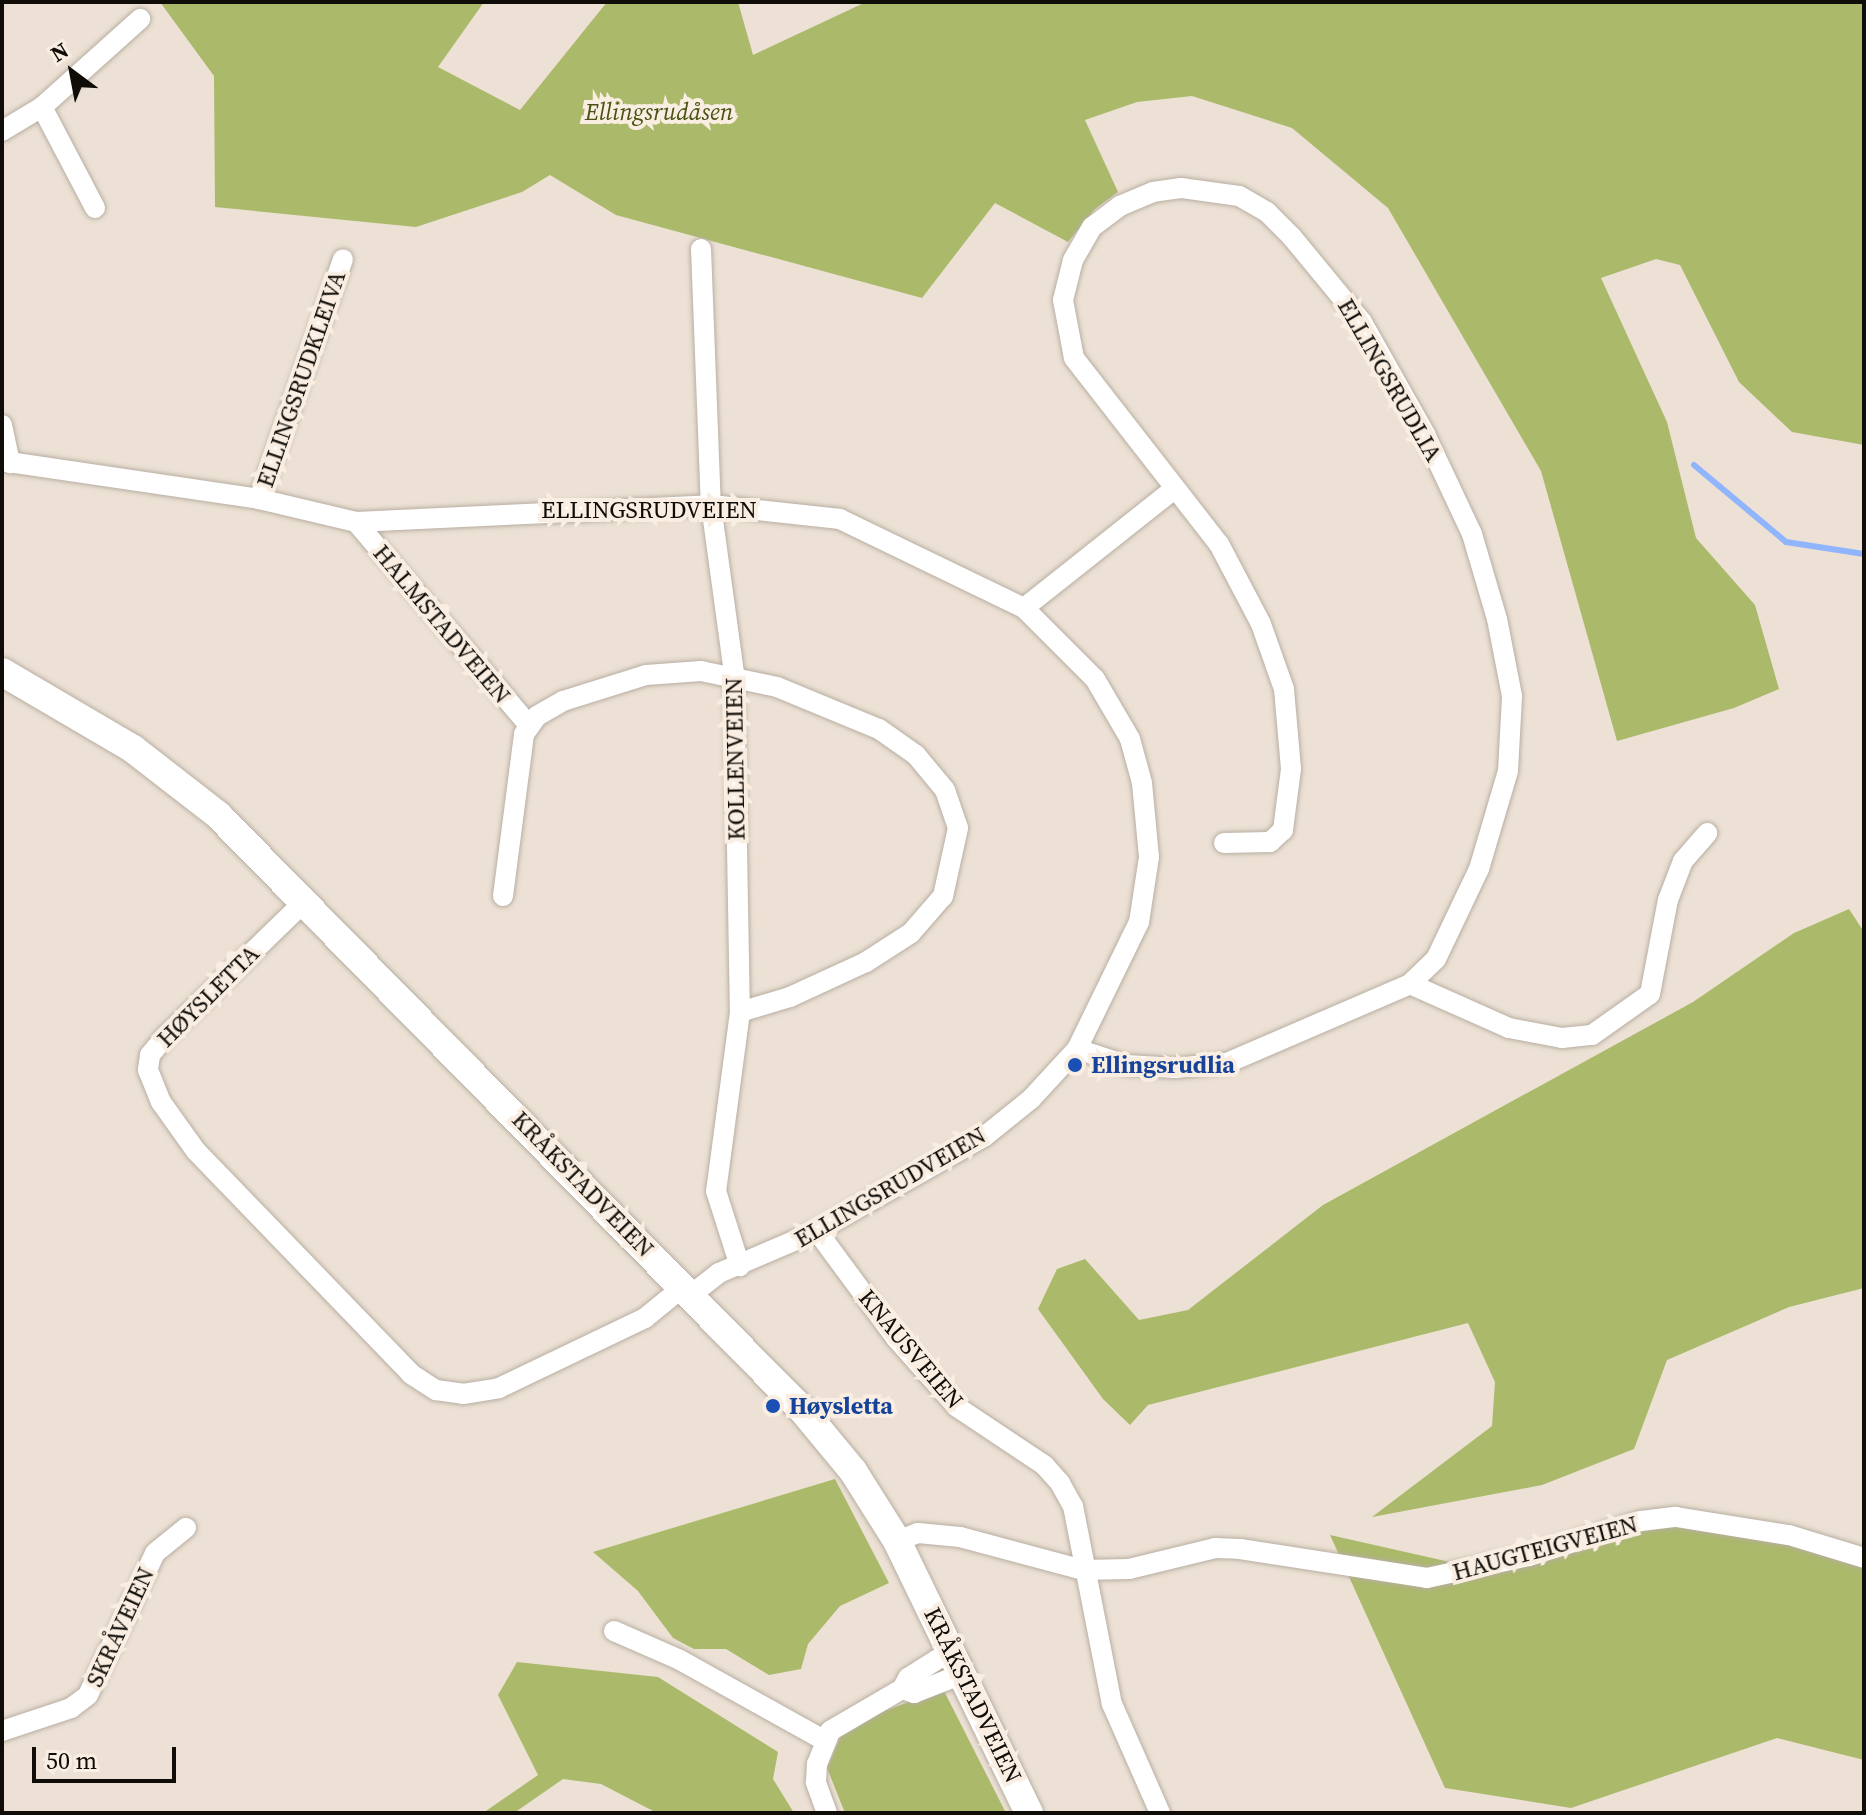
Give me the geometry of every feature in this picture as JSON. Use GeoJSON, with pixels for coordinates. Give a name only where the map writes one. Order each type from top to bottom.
{"type":"FeatureCollection","features":[{"type":"Feature","properties":{"kind":"main road","name":"KRÅKSTADVEIEN"},"geometry":{"type":"LineString","coordinates":[[2,672],[170,775],[305,901],[828,1439],[897,1541],[1029,1813]]}},
{"type":"Feature","properties":{"kind":"street"},"geometry":{"type":"LineString","coordinates":[[2,131],[42,107],[140,19]]}},
{"type":"Feature","properties":{"kind":"street"},"geometry":{"type":"LineString","coordinates":[[42,107],[95,208]]}},
{"type":"Feature","properties":{"kind":"street","name":"ELLINGSRUDLIA"},"geometry":{"type":"LineString","coordinates":[[1077,1049],[1126,1065],[1175,1068],[1227,1063],[1410,984],[1436,959],[1479,869],[1508,771],[1512,696],[1497,619],[1472,534],[1425,434],[1362,322],[1326,273],[1267,212],[1239,196],[1210,189],[1153,192],[1110,213],[1092,227],[1073,260],[1063,300],[1074,358],[1219,544],[1261,624],[1284,689],[1291,769],[1283,830],[1270,842],[1224,843]]}},
{"type":"Feature","properties":{"kind":"street","name":"KOLLENVEIEN"},"geometry":{"type":"LineString","coordinates":[[701,249],[711,505],[734,674],[740,1012],[716,1184],[718,1208],[740,1266]]}},
{"type":"Feature","properties":{"kind":"street","name":"ELLINGSRUDKLEIVA"},"geometry":{"type":"LineString","coordinates":[[259,499],[343,259]]}},
{"type":"Feature","properties":{"kind":"street","name":"ELLINGSRUDVEIEN"},"geometry":{"type":"LineString","coordinates":[[2,425],[6,462],[259,499],[356,522],[711,505],[840,519],[1024,608],[1095,679],[1130,739],[1142,783],[1149,857],[1139,922],[1077,1049],[1031,1099],[985,1136],[817,1231],[719,1273],[687,1291]]}},
{"type":"Feature","properties":{"kind":"street"},"geometry":{"type":"LineString","coordinates":[[1024,608],[1174,489]]}},
{"type":"Feature","properties":{"kind":"street","name":"HALMSTADVEIEN"},"geometry":{"type":"LineString","coordinates":[[356,522],[529,725]]}},
{"type":"Feature","properties":{"kind":"street","name":"HALMSTADVEIEN"},"geometry":{"type":"LineString","coordinates":[[503,896],[519,759],[529,725],[563,701],[614,683],[676,672],[734,674],[879,729],[916,755],[945,790],[958,828],[943,896],[911,933],[815,986],[740,1012]]}},
{"type":"Feature","properties":{"kind":"street"},"geometry":{"type":"LineString","coordinates":[[1410,984],[1509,1028],[1562,1038],[1592,1035],[1650,994],[1668,900],[1683,861],[1707,833]]}},
{"type":"Feature","properties":{"kind":"street","name":"HØYSLETTA"},"geometry":{"type":"LineString","coordinates":[[305,901],[158,1045],[148,1064],[155,1089],[196,1151],[411,1374],[436,1390],[463,1394],[499,1388],[645,1318],[687,1291]]}},
{"type":"Feature","properties":{"kind":"street","name":"KNAUSVEIEN"},"geometry":{"type":"LineString","coordinates":[[817,1231],[941,1391],[1044,1465],[1060,1483],[1073,1506],[1083,1570],[1112,1704],[1160,1813]]}},
{"type":"Feature","properties":{"kind":"street","name":"HAUGTEIGVEIEN"},"geometry":{"type":"LineString","coordinates":[[897,1541],[918,1533],[960,1537],[1083,1570],[1129,1569],[1215,1548],[1427,1578],[1529,1556],[1641,1521],[1676,1517],[1789,1535],[1864,1558]]}},
{"type":"Feature","properties":{"kind":"street","name":"SKRÅVEIEN"},"geometry":{"type":"LineString","coordinates":[[2,1731],[71,1708],[88,1695],[155,1553],[186,1528]]}},
{"type":"Feature","properties":{"kind":"street"},"geometry":{"type":"LineString","coordinates":[[614,1631],[680,1660],[824,1740]]}},
{"type":"Feature","properties":{"kind":"street"},"geometry":{"type":"LineString","coordinates":[[827,1813],[816,1782],[824,1740],[843,1719],[902,1689],[914,1693],[957,1662]]}},
{"type":"Feature","properties":{"kind":"green space","name":"Ellingsrudåsen"},"geometry":{"type":"Polygon","coordinates":[[[160,2],[484,2],[438,67],[520,110],[607,2],[738,2],[753,55],[866,2],[1864,2],[1864,445],[1792,432],[1739,382],[1680,265],[1656,259],[1601,278],[1667,422],[1696,538],[1755,605],[1779,689],[1734,708],[1617,741],[1541,471],[1388,208],[1292,128],[1192,96],[1137,102],[1085,120],[1118,192],[1095,209],[1068,242],[995,203],[922,298],[616,215],[550,175],[522,192],[416,227],[215,207],[214,76],[160,2]]]}},
{"type":"Feature","properties":{"kind":"green space"},"geometry":{"type":"Polygon","coordinates":[[[1849,909],[1864,932],[1864,1288],[1789,1307],[1667,1360],[1634,1449],[1542,1485],[1372,1517],[1492,1426],[1495,1382],[1468,1323],[1148,1405],[1130,1425],[1103,1399],[1038,1309],[1057,1269],[1085,1259],[1139,1320],[1188,1310],[1323,1205],[1693,1002],[1794,933],[1849,909]]]}},
{"type":"Feature","properties":{"kind":"green space"},"geometry":{"type":"Polygon","coordinates":[[[835,1479],[889,1583],[840,1606],[808,1644],[801,1669],[769,1675],[726,1649],[694,1649],[673,1638],[638,1591],[593,1552],[835,1479]]]}},
{"type":"Feature","properties":{"kind":"green space"},"geometry":{"type":"Polygon","coordinates":[[[1742,1519],[1864,1551],[1864,1760],[1777,1738],[1571,1808],[1445,1788],[1330,1535],[1472,1567],[1581,1530],[1742,1519]]]}},
{"type":"Feature","properties":{"kind":"green space"},"geometry":{"type":"Polygon","coordinates":[[[517,1662],[658,1677],[778,1752],[773,1779],[794,1813],[657,1813],[601,1784],[563,1779],[514,1813],[483,1813],[538,1775],[498,1695],[517,1662]]]}},
{"type":"Feature","properties":{"kind":"green space"},"geometry":{"type":"Polygon","coordinates":[[[943,1689],[1006,1813],[845,1813],[827,1768],[845,1726],[943,1689]]]}},
{"type":"Feature","properties":{"kind":"waterway"},"geometry":{"type":"LineString","coordinates":[[1694,465],[1786,542],[1864,554]]}},
{"type":"Feature","properties":{"kind":"place","name":"Ellingsrudlia"},"geometry":{"type":"Point","coordinates":[1075,1065]}},
{"type":"Feature","properties":{"kind":"place","name":"Høysletta"},"geometry":{"type":"Point","coordinates":[773,1406]}}]}
